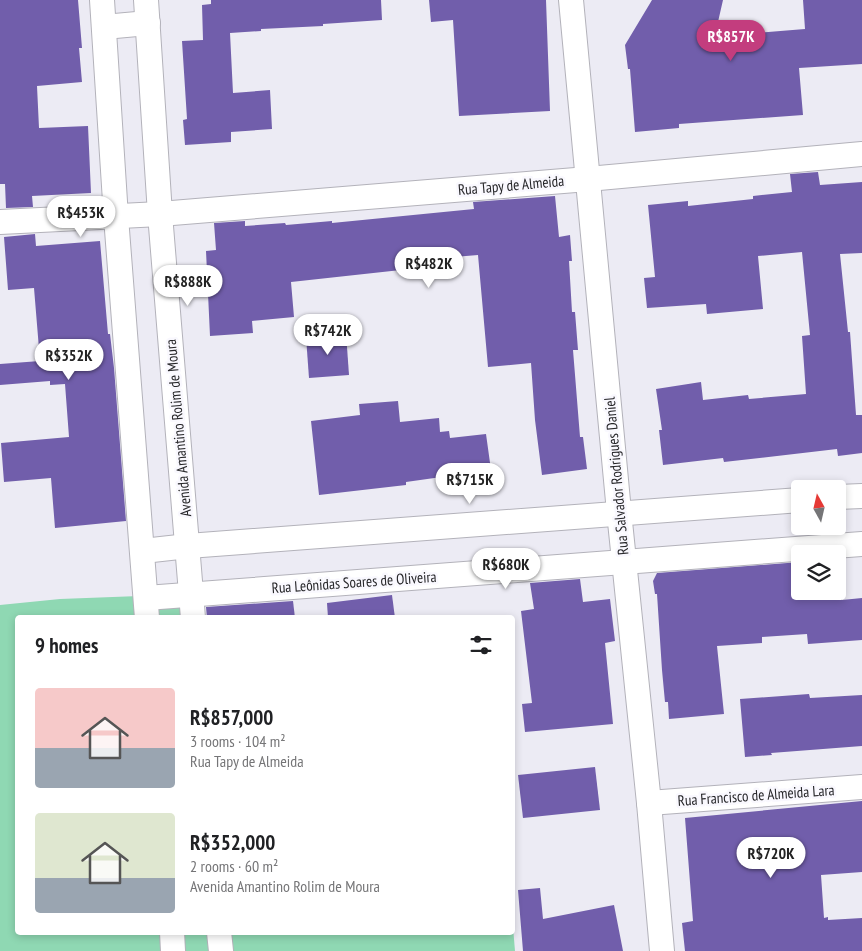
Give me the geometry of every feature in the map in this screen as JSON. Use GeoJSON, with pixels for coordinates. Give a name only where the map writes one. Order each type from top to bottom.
{"type":"FeatureCollection","features":[{"type":"Feature","properties":{"kind":"street"},"geometry":{"type":"LineString","coordinates":[[102,0],[116,217],[147,608]]}},
{"type":"Feature","properties":{"kind":"street","name":"Rua Salvador Rodrigues Daniel"},"geometry":{"type":"LineString","coordinates":[[572,0],[662,951]]}},
{"type":"Feature","properties":{"kind":"street"},"geometry":{"type":"LineString","coordinates":[[104,26],[147,12]]}},
{"type":"Feature","properties":{"kind":"street","name":"Avenida Amantino Rolim de Moura"},"geometry":{"type":"LineString","coordinates":[[147,12],[160,214],[194,615]]}},
{"type":"Feature","properties":{"kind":"street","name":"Rua Tapy de Almeida"},"geometry":{"type":"LineString","coordinates":[[0,222],[160,214],[588,179],[862,154]]}},
{"type":"Feature","properties":{"kind":"street"},"geometry":{"type":"LineString","coordinates":[[846,497],[862,496]]}},
{"type":"Feature","properties":{"kind":"street"},"geometry":{"type":"LineString","coordinates":[[143,551],[619,512],[791,501]]}},
{"type":"Feature","properties":{"kind":"street","name":"Rua Leônidas Soares de Oliveira"},"geometry":{"type":"LineString","coordinates":[[147,608],[192,594],[862,544]]}},
{"type":"Feature","properties":{"kind":"street","name":"Rua Francisco de Almeida Lara"},"geometry":{"type":"LineString","coordinates":[[649,803],[862,787]]}},
{"type":"Feature","properties":{"kind":"street"},"geometry":{"type":"LineString","coordinates":[[172,935],[173,951]]}},
{"type":"Feature","properties":{"kind":"street"},"geometry":{"type":"LineString","coordinates":[[219,935],[221,951]]}},
{"type":"Feature","properties":{"kind":"green space"},"geometry":{"type":"Polygon","coordinates":[[[192,594],[193,615],[15,615],[15,935],[514,935],[515,951],[0,951],[0,605],[60,599],[192,594]]]}},
{"type":"Feature","properties":{"kind":"building"},"geometry":{"type":"Polygon","coordinates":[[[0,0],[78,0],[82,48],[79,48],[82,82],[37,86],[39,128],[88,126],[91,193],[32,196],[33,207],[6,208],[5,184],[0,184],[0,0]]]}},
{"type":"Feature","properties":{"kind":"building"},"geometry":{"type":"Polygon","coordinates":[[[211,0],[381,0],[382,20],[230,33],[233,93],[270,90],[272,129],[231,132],[231,142],[185,145],[183,120],[187,119],[182,41],[203,40],[202,5],[211,4],[211,0]]]}},
{"type":"Feature","properties":{"kind":"building"},"geometry":{"type":"Polygon","coordinates":[[[429,0],[546,0],[550,111],[459,116],[453,20],[431,22],[429,0]]]}},
{"type":"Feature","properties":{"kind":"building"},"geometry":{"type":"Polygon","coordinates":[[[652,0],[723,0],[715,35],[732,31],[732,35],[805,29],[803,0],[862,0],[862,64],[799,68],[803,115],[679,124],[679,128],[635,132],[630,69],[628,69],[625,45],[652,0]]]}},
{"type":"Feature","properties":{"kind":"building"},"geometry":{"type":"Polygon","coordinates":[[[818,172],[820,185],[862,182],[862,253],[840,254],[848,332],[850,332],[856,415],[862,415],[862,453],[838,456],[837,449],[724,462],[723,458],[663,465],[659,430],[662,430],[656,389],[701,382],[703,400],[748,395],[749,399],[806,394],[802,336],[810,335],[802,252],[758,256],[763,309],[707,314],[706,304],[647,308],[644,278],[655,277],[648,205],[688,201],[688,206],[753,199],[753,196],[792,192],[790,174],[818,172]]]}},
{"type":"Feature","properties":{"kind":"building"},"geometry":{"type":"Polygon","coordinates":[[[555,196],[559,237],[570,235],[572,261],[569,261],[572,312],[575,312],[578,350],[573,350],[580,437],[583,437],[587,469],[542,475],[535,420],[531,363],[488,367],[478,255],[418,260],[419,268],[291,282],[294,317],[252,321],[253,333],[210,336],[206,251],[216,250],[214,223],[245,221],[245,226],[332,221],[332,223],[474,209],[473,202],[555,196]]]}},
{"type":"Feature","properties":{"kind":"building"},"geometry":{"type":"Polygon","coordinates":[[[35,234],[36,246],[100,241],[108,334],[110,334],[114,368],[126,521],[55,528],[51,478],[4,482],[1,443],[69,437],[65,384],[50,385],[50,381],[0,385],[0,364],[40,361],[34,288],[8,290],[4,237],[35,234]]]}},
{"type":"Feature","properties":{"kind":"building"},"geometry":{"type":"Polygon","coordinates":[[[346,333],[349,375],[309,378],[306,337],[346,333]]]}},
{"type":"Feature","properties":{"kind":"building"},"geometry":{"type":"Polygon","coordinates":[[[398,401],[400,422],[439,418],[440,432],[449,431],[450,438],[486,434],[491,470],[406,482],[406,485],[319,495],[311,421],[360,415],[359,404],[398,401]]]}},
{"type":"Feature","properties":{"kind":"building"},"geometry":{"type":"Polygon","coordinates":[[[791,563],[791,600],[846,600],[862,598],[862,640],[808,644],[807,634],[762,637],[762,643],[717,646],[724,714],[669,719],[668,702],[665,702],[657,594],[655,594],[653,581],[657,573],[791,563]]]}},
{"type":"Feature","properties":{"kind":"building"},"geometry":{"type":"Polygon","coordinates":[[[580,579],[583,602],[610,599],[615,641],[605,643],[613,724],[525,732],[522,704],[532,703],[521,611],[534,609],[530,583],[580,579]]]}},
{"type":"Feature","properties":{"kind":"building"},"geometry":{"type":"Polygon","coordinates":[[[392,595],[395,615],[328,615],[327,603],[392,595]]]}},
{"type":"Feature","properties":{"kind":"building"},"geometry":{"type":"Polygon","coordinates":[[[293,601],[295,615],[207,615],[206,607],[293,601]]]}},
{"type":"Feature","properties":{"kind":"building"},"geometry":{"type":"Polygon","coordinates":[[[809,694],[810,698],[862,695],[862,746],[771,753],[772,755],[745,757],[740,699],[809,694]]]}},
{"type":"Feature","properties":{"kind":"building"},"geometry":{"type":"Polygon","coordinates":[[[595,767],[600,810],[523,818],[518,775],[595,767]]]}},
{"type":"Feature","properties":{"kind":"building"},"geometry":{"type":"Polygon","coordinates":[[[862,801],[862,872],[821,875],[824,918],[828,917],[828,920],[862,918],[862,951],[685,951],[682,923],[693,921],[685,818],[862,801]]]}},
{"type":"Feature","properties":{"kind":"building"},"geometry":{"type":"Polygon","coordinates":[[[540,888],[543,919],[614,905],[623,951],[523,951],[518,890],[540,888]]]}}]}
